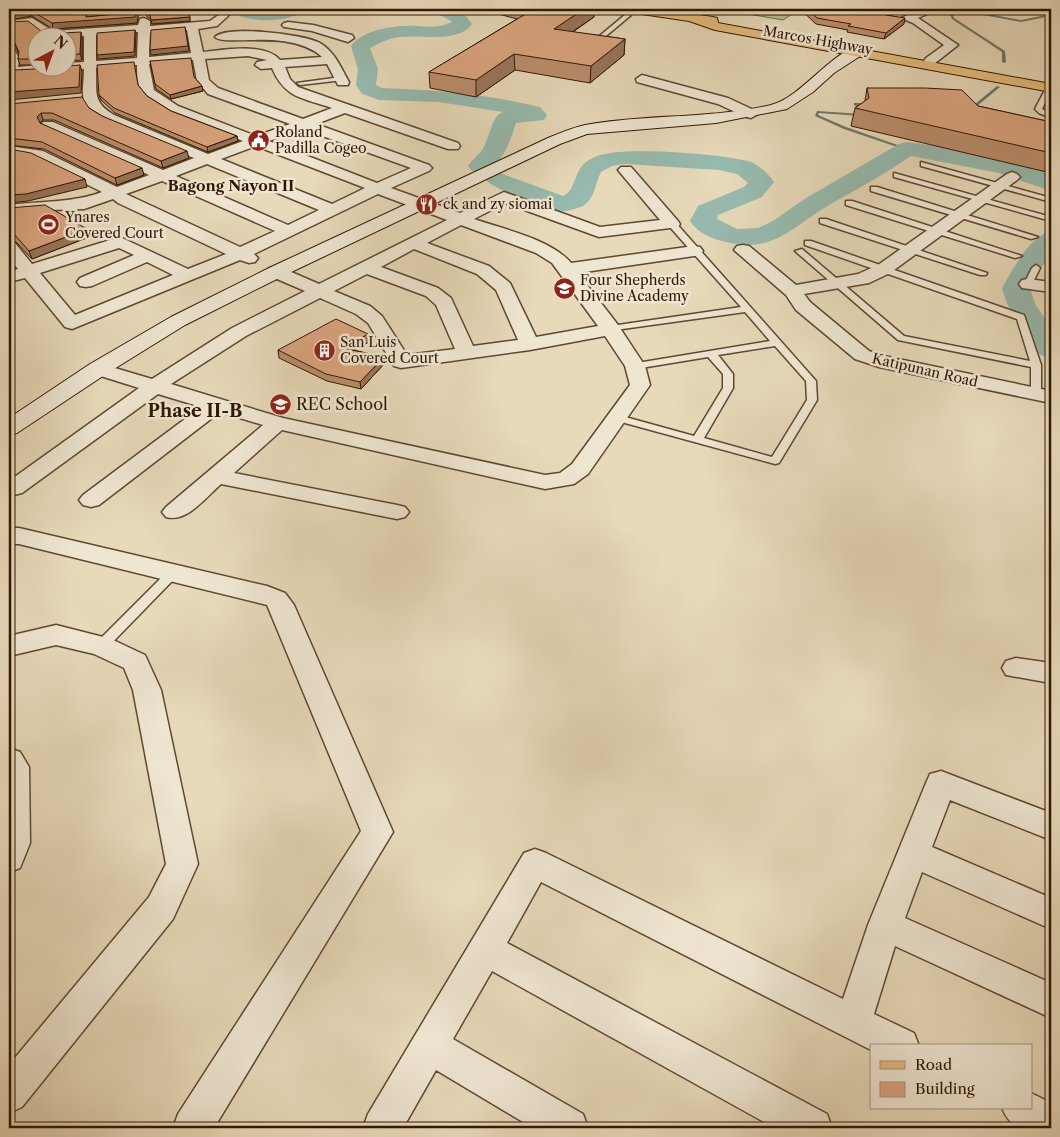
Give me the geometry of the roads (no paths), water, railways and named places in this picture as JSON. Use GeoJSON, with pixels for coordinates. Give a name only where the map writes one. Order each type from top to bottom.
{"type":"FeatureCollection","features":[{"type":"Feature","properties":{"kind":"main road","name":"Marcos Highway"},"geometry":{"type":"LineString","coordinates":[[635,9],[695,20],[715,26],[860,50],[925,66],[935,64],[1050,88]]}},
{"type":"Feature","properties":{"kind":"street"},"geometry":{"type":"LineString","coordinates":[[928,9],[907,18],[920,23],[952,46],[935,64]]}},
{"type":"Feature","properties":{"kind":"street"},"geometry":{"type":"LineString","coordinates":[[9,246],[72,323],[188,276],[247,257],[287,230],[424,168],[213,91],[203,81],[205,71],[196,55],[201,36],[223,15]]}},
{"type":"Feature","properties":{"kind":"street"},"geometry":{"type":"LineString","coordinates":[[9,24],[32,21],[51,35],[144,27],[201,36],[255,35],[301,40],[324,51],[344,78]]}},
{"type":"Feature","properties":{"kind":"street"},"geometry":{"type":"LineString","coordinates":[[255,35],[265,24],[313,28],[348,38]]}},
{"type":"Feature","properties":{"kind":"street"},"geometry":{"type":"LineString","coordinates":[[98,369],[215,406],[278,423],[545,482],[566,479],[580,468],[618,418],[640,385],[635,366],[611,329],[558,259],[542,249],[257,142],[162,103],[147,90],[144,78],[144,27]]}},
{"type":"Feature","properties":{"kind":"street"},"geometry":{"type":"LineString","coordinates":[[90,33],[89,65],[84,82],[86,98],[99,111],[124,124],[332,210]]}},
{"type":"Feature","properties":{"kind":"street"},"geometry":{"type":"LineString","coordinates":[[9,49],[13,59],[9,74],[28,72]]}},
{"type":"Feature","properties":{"kind":"street"},"geometry":{"type":"LineString","coordinates":[[9,428],[98,369],[178,321],[276,272],[554,141],[584,130],[752,114],[782,106],[860,50]]}},
{"type":"Feature","properties":{"kind":"street"},"geometry":{"type":"LineString","coordinates":[[78,66],[248,52],[271,57],[277,64],[284,81],[294,90],[453,146]]}},
{"type":"Feature","properties":{"kind":"street"},"geometry":{"type":"LineString","coordinates":[[249,67],[331,60]]}},
{"type":"Feature","properties":{"kind":"street"},"geometry":{"type":"LineString","coordinates":[[642,79],[723,101],[752,114]]}},
{"type":"Feature","properties":{"kind":"street"},"geometry":{"type":"LineString","coordinates":[[9,210],[51,205],[84,204],[116,194],[346,108]]}},
{"type":"Feature","properties":{"kind":"street"},"geometry":{"type":"LineString","coordinates":[[38,154],[102,131],[173,109]]}},
{"type":"Feature","properties":{"kind":"street"},"geometry":{"type":"LineString","coordinates":[[48,125],[287,230]]}},
{"type":"Feature","properties":{"kind":"street"},"geometry":{"type":"LineString","coordinates":[[9,150],[38,154],[116,194],[124,200],[247,257]]}},
{"type":"Feature","properties":{"kind":"street"},"geometry":{"type":"LineString","coordinates":[[626,170],[672,224]]}},
{"type":"Feature","properties":{"kind":"street"},"geometry":{"type":"LineString","coordinates":[[792,292],[863,279],[884,268],[1006,181]]}},
{"type":"Feature","properties":{"kind":"street"},"geometry":{"type":"LineString","coordinates":[[14,488],[155,386],[239,332],[504,197],[599,232],[672,224]]}},
{"type":"Feature","properties":{"kind":"street"},"geometry":{"type":"LineString","coordinates":[[9,277],[120,242],[188,276]]}},
{"type":"Feature","properties":{"kind":"street"},"geometry":{"type":"LineString","coordinates":[[413,243],[483,270],[504,287],[530,344]]}},
{"type":"Feature","properties":{"kind":"street","name":"Katipunan Road"},"geometry":{"type":"LineString","coordinates":[[743,250],[792,292],[803,306],[862,355],[879,361],[1044,395]]}},
{"type":"Feature","properties":{"kind":"street"},"geometry":{"type":"LineString","coordinates":[[568,270],[694,251]]}},
{"type":"Feature","properties":{"kind":"street"},"geometry":{"type":"LineString","coordinates":[[86,282],[147,256]]}},
{"type":"Feature","properties":{"kind":"street"},"geometry":{"type":"LineString","coordinates":[[366,267],[432,292],[444,302],[466,352]]}},
{"type":"Feature","properties":{"kind":"street"},"geometry":{"type":"LineString","coordinates":[[276,272],[363,310],[375,320],[401,362],[530,344],[611,329]]}},
{"type":"Feature","properties":{"kind":"street"},"geometry":{"type":"LineString","coordinates":[[1038,274],[1051,287]]}},
{"type":"Feature","properties":{"kind":"street"},"geometry":{"type":"LineString","coordinates":[[91,500],[215,406]]}},
{"type":"Feature","properties":{"kind":"street"},"geometry":{"type":"LineString","coordinates":[[174,512],[278,423]]}},
{"type":"Feature","properties":{"kind":"street"},"geometry":{"type":"LineString","coordinates":[[216,476],[397,512]]}},
{"type":"Feature","properties":{"kind":"street"},"geometry":{"type":"LineString","coordinates":[[9,536],[19,536],[267,595],[279,602],[377,832],[192,1128]]}},
{"type":"Feature","properties":{"kind":"street"},"geometry":{"type":"LineString","coordinates":[[9,646],[56,635],[101,646],[135,662],[147,690],[182,864],[161,908],[9,1094]]}},
{"type":"Feature","properties":{"kind":"street"},"geometry":{"type":"LineString","coordinates":[[1016,668],[1051,674]]}},
{"type":"Feature","properties":{"kind":"street"},"geometry":{"type":"LineString","coordinates":[[9,760],[14,767],[14,843],[9,858]]}},
{"type":"Feature","properties":{"kind":"street"},"geometry":{"type":"LineString","coordinates":[[854,1021],[885,925],[941,783],[1051,827]]}},
{"type":"Feature","properties":{"kind":"street"},"geometry":{"type":"LineString","coordinates":[[913,853],[1051,914]]}},
{"type":"Feature","properties":{"kind":"street"},"geometry":{"type":"LineString","coordinates":[[382,1128],[535,863],[897,1044]]}},
{"type":"Feature","properties":{"kind":"street"},"geometry":{"type":"LineString","coordinates":[[885,925],[1051,1001]]}},
{"type":"Feature","properties":{"kind":"street"},"geometry":{"type":"LineString","coordinates":[[485,949],[813,1128]]}},
{"type":"Feature","properties":{"kind":"street"},"geometry":{"type":"LineString","coordinates":[[430,1045],[569,1128]]}},
{"type":"Feature","properties":{"kind":"street"},"geometry":{"type":"LineString","coordinates":[[1025,1110],[1051,1124]]}},
{"type":"Feature","properties":{"kind":"lane"},"geometry":{"type":"LineString","coordinates":[[598,40],[629,14],[628,9]]}},
{"type":"Feature","properties":{"kind":"lane"},"geometry":{"type":"LineString","coordinates":[[300,84],[344,78]]}},
{"type":"Feature","properties":{"kind":"lane"},"geometry":{"type":"LineString","coordinates":[[1050,88],[1038,109],[1051,116]]}},
{"type":"Feature","properties":{"kind":"lane"},"geometry":{"type":"LineString","coordinates":[[924,164],[1006,181],[1051,200]]}},
{"type":"Feature","properties":{"kind":"lane"},"geometry":{"type":"LineString","coordinates":[[897,174],[1050,219]]}},
{"type":"Feature","properties":{"kind":"lane"},"geometry":{"type":"LineString","coordinates":[[874,189],[1034,238]]}},
{"type":"Feature","properties":{"kind":"lane"},"geometry":{"type":"LineString","coordinates":[[849,203],[1018,256]]}},
{"type":"Feature","properties":{"kind":"lane"},"geometry":{"type":"LineString","coordinates":[[822,221],[983,273]]}},
{"type":"Feature","properties":{"kind":"lane"},"geometry":{"type":"LineString","coordinates":[[618,418],[774,462],[812,400],[810,381],[672,224]]}},
{"type":"Feature","properties":{"kind":"lane"},"geometry":{"type":"LineString","coordinates":[[808,243],[1021,317],[1044,395]]}},
{"type":"Feature","properties":{"kind":"lane"},"geometry":{"type":"LineString","coordinates":[[799,251],[901,338],[1036,366]]}},
{"type":"Feature","properties":{"kind":"lane"},"geometry":{"type":"LineString","coordinates":[[611,329],[746,309]]}},
{"type":"Feature","properties":{"kind":"lane"},"geometry":{"type":"LineString","coordinates":[[635,366],[712,355],[776,343]]}},
{"type":"Feature","properties":{"kind":"lane"},"geometry":{"type":"LineString","coordinates":[[697,440],[728,388],[728,374],[712,355]]}},
{"type":"Feature","properties":{"kind":"lane"},"geometry":{"type":"LineString","coordinates":[[101,646],[173,574]]}},
{"type":"Feature","properties":{"kind":"waterway"},"geometry":{"type":"LineString","coordinates":[[69,9],[88,15],[105,17],[122,16],[141,9]]}},
{"type":"Feature","properties":{"kind":"waterway"},"geometry":{"type":"LineString","coordinates":[[239,9],[260,15],[274,15],[295,9]]}},
{"type":"Feature","properties":{"kind":"waterway"},"geometry":{"type":"LineString","coordinates":[[440,9],[455,15],[463,24],[441,32],[405,31],[393,33],[376,38],[360,46],[368,69],[366,85],[369,90],[379,94],[439,96],[487,102],[532,112],[536,115],[506,118],[497,144],[490,156],[480,166]]}},
{"type":"Feature","properties":{"kind":"waterway"},"geometry":{"type":"LineString","coordinates":[[1004,62],[1004,52],[953,18],[950,12],[983,14],[1021,21],[1051,15]]}},
{"type":"Feature","properties":{"kind":"waterway"},"geometry":{"type":"LineString","coordinates":[[968,105],[976,105],[998,87]]}},
{"type":"Feature","properties":{"kind":"waterway"},"geometry":{"type":"LineString","coordinates":[[863,111],[855,104],[868,104]]}},
{"type":"Feature","properties":{"kind":"waterway"},"geometry":{"type":"LineString","coordinates":[[861,115],[818,112],[816,115],[845,128],[907,149]]}},
{"type":"Feature","properties":{"kind":"waterway"},"geometry":{"type":"LineString","coordinates":[[497,179],[517,189],[563,204],[575,200],[584,190],[586,179],[592,168],[606,160],[625,157],[719,163],[745,168],[762,182],[753,192],[707,211],[703,221],[723,233],[744,238],[760,236],[775,231],[815,203],[907,149],[960,157],[1005,167],[1041,178],[1051,184]]}},
{"type":"Feature","properties":{"kind":"waterway"},"geometry":{"type":"LineString","coordinates":[[1051,239],[1030,263],[1016,288],[1021,304],[1051,349]]}},
{"type":"Feature","properties":{"kind":"place","name":"Roland Padilla Cogeo"},"geometry":{"type":"Point","coordinates":[259,140]}},
{"type":"Feature","properties":{"kind":"place","name":"ck and zy siomai"},"geometry":{"type":"Point","coordinates":[427,204]}},
{"type":"Feature","properties":{"kind":"place","name":"Ynares Covered Court"},"geometry":{"type":"Point","coordinates":[49,225]}},
{"type":"Feature","properties":{"kind":"place","name":"Four Shepherds Divine Academy"},"geometry":{"type":"Point","coordinates":[564,288]}},
{"type":"Feature","properties":{"kind":"place","name":"San Luis Covered Court"},"geometry":{"type":"Point","coordinates":[324,350]}},
{"type":"Feature","properties":{"kind":"place","name":"REC School"},"geometry":{"type":"Point","coordinates":[280,404]}},
{"type":"Feature","properties":{"kind":"district","name":"Bagong Nayon II"},"geometry":{"type":"Point","coordinates":[231,186]}},
{"type":"Feature","properties":{"kind":"district","name":"Phase II-B"},"geometry":{"type":"Point","coordinates":[195,411]}}]}
